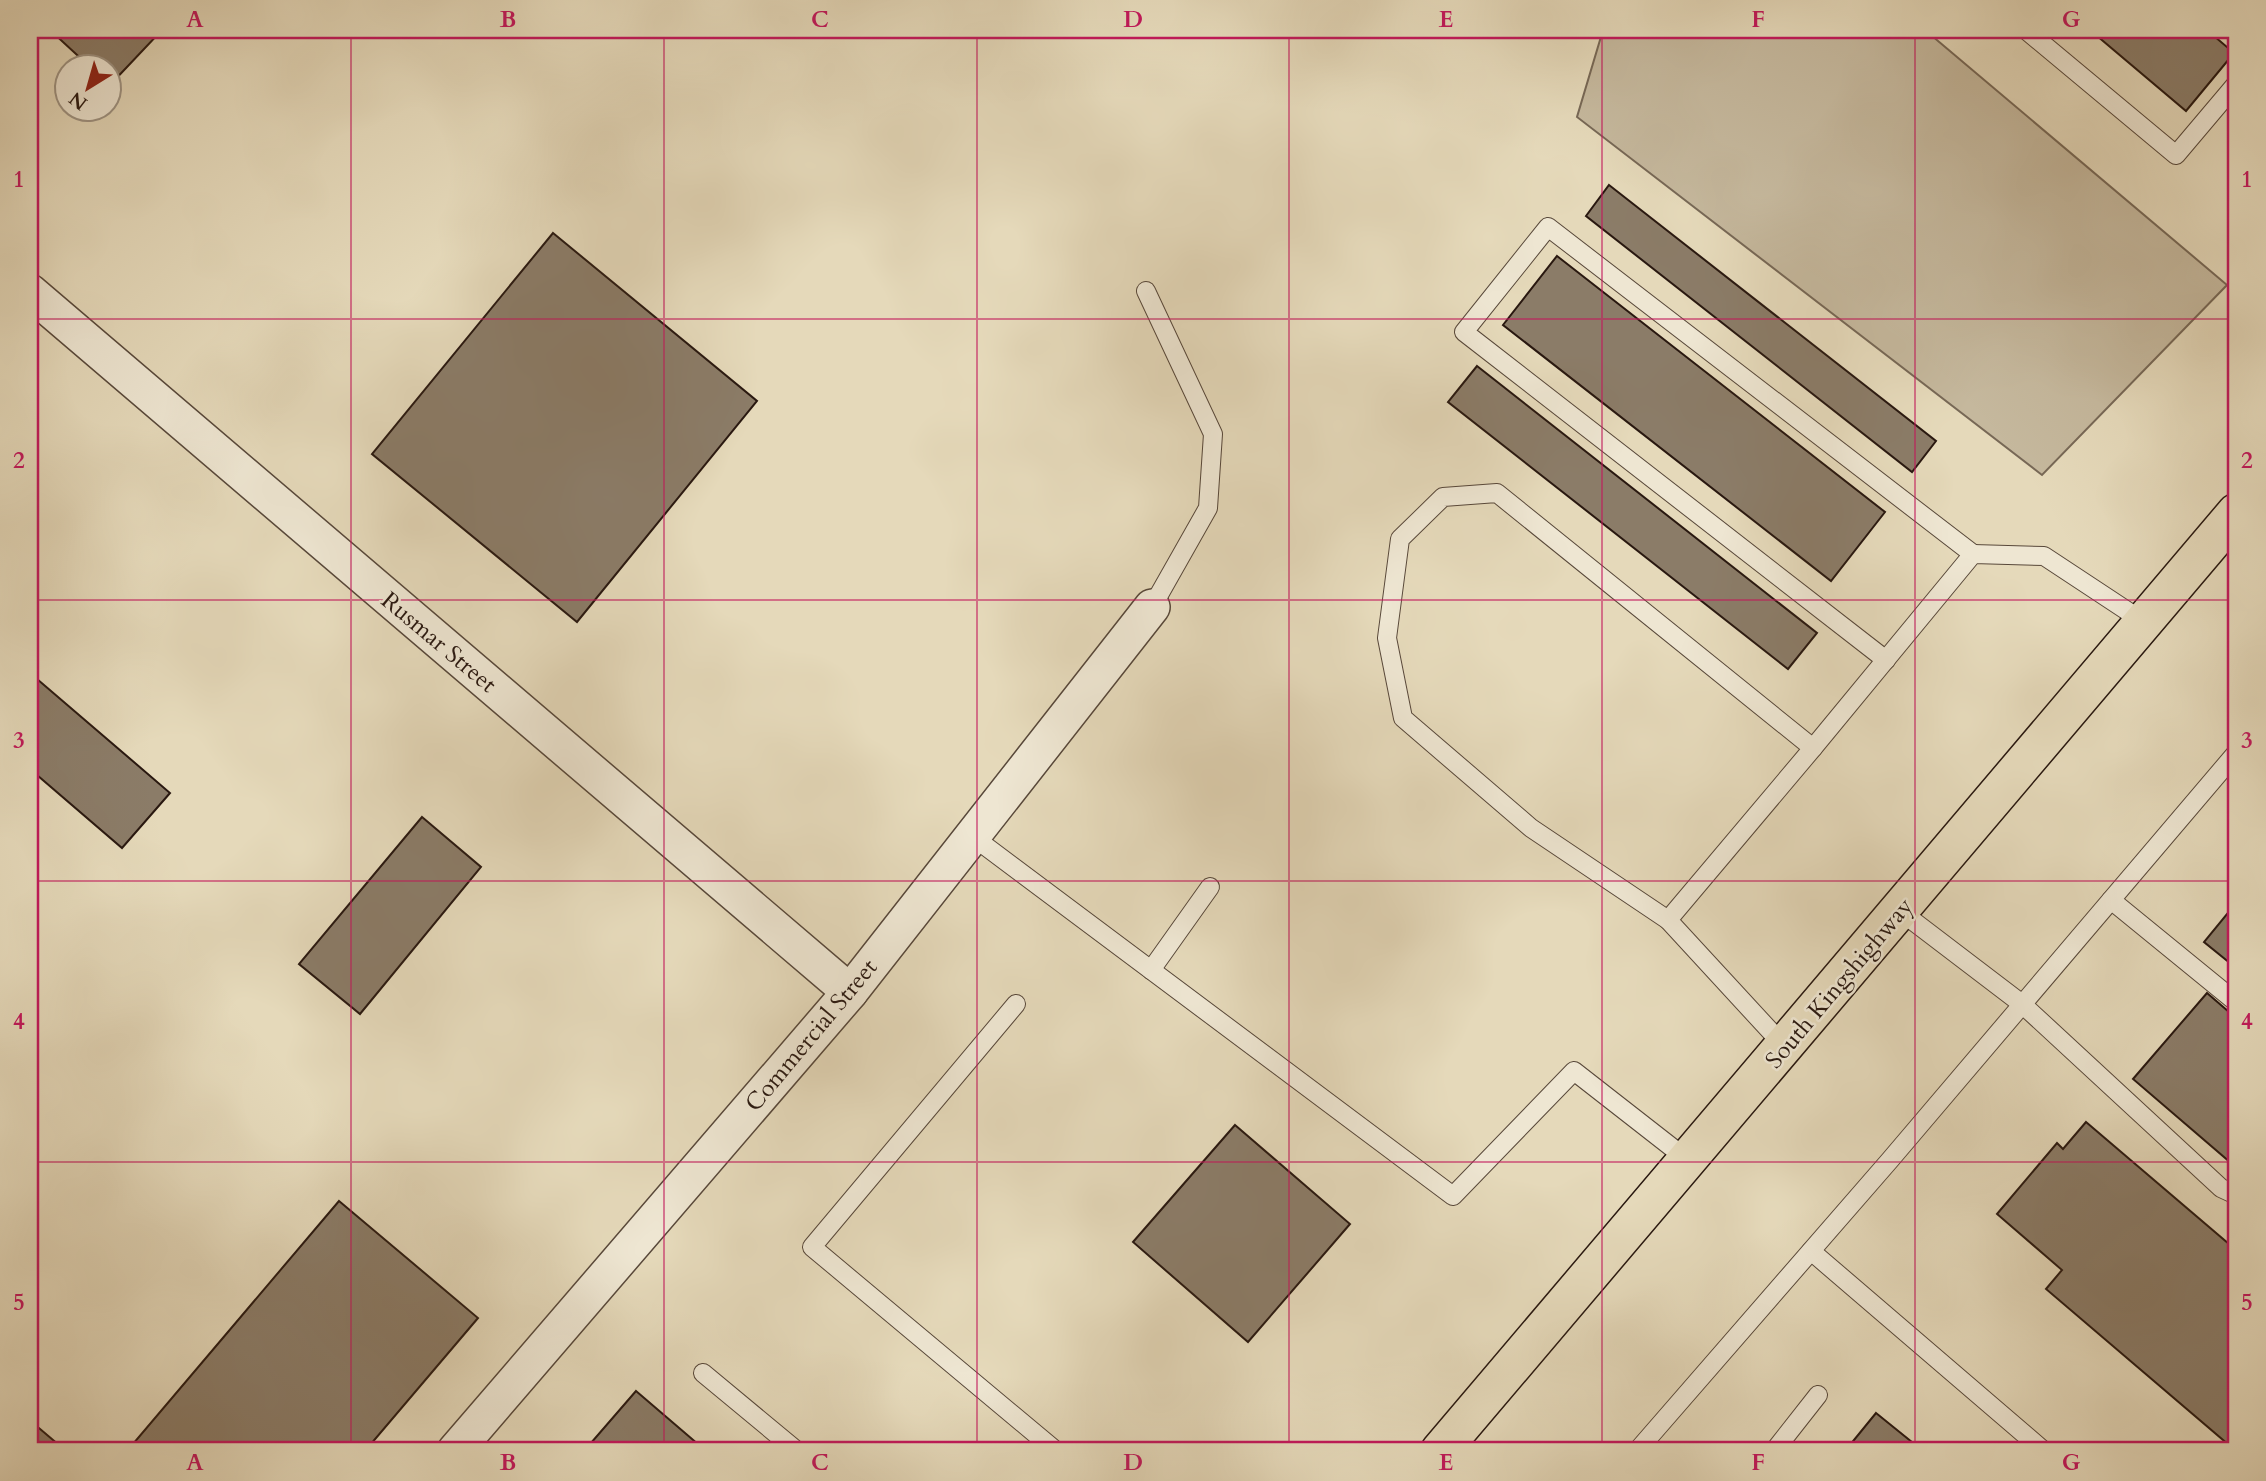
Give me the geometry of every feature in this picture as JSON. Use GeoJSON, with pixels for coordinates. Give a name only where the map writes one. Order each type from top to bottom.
{"type":"FeatureCollection","features":[{"type":"Feature","properties":{"kind":"main road","name":"South Kingshighway"},"geometry":{"type":"LineString","coordinates":[[1440,1451],[2236,513]]}},
{"type":"Feature","properties":{"kind":"street","name":"Rusmar Street"},"geometry":{"type":"LineString","coordinates":[[30,292],[850,992]]}},
{"type":"Feature","properties":{"kind":"street","name":"Commercial Street"},"geometry":{"type":"LineString","coordinates":[[455,1451],[850,992],[1152,607]]}},
{"type":"Feature","properties":{"kind":"lane"},"geometry":{"type":"LineString","coordinates":[[2026,30],[2176,155],[2236,83]]}},
{"type":"Feature","properties":{"kind":"lane"},"geometry":{"type":"LineString","coordinates":[[1886,660],[1464,332],[1548,227],[1973,554],[2043,556],[2144,621]]}},
{"type":"Feature","properties":{"kind":"lane"},"geometry":{"type":"LineString","coordinates":[[1146,291],[1213,434],[1208,508],[1152,607]]}},
{"type":"Feature","properties":{"kind":"lane"},"geometry":{"type":"LineString","coordinates":[[1785,1046],[1668,920],[1531,828],[1403,718],[1387,638],[1400,539],[1443,497],[1497,493],[1814,748]]}},
{"type":"Feature","properties":{"kind":"lane"},"geometry":{"type":"LineString","coordinates":[[1668,920],[1973,554]]}},
{"type":"Feature","properties":{"kind":"lane"},"geometry":{"type":"LineString","coordinates":[[1645,1448],[2236,753]]}},
{"type":"Feature","properties":{"kind":"lane"},"geometry":{"type":"LineString","coordinates":[[972,836],[1452,1196],[1574,1071],[1688,1160]]}},
{"type":"Feature","properties":{"kind":"lane"},"geometry":{"type":"LineString","coordinates":[[1151,970],[1210,887]]}},
{"type":"Feature","properties":{"kind":"lane"},"geometry":{"type":"LineString","coordinates":[[2111,900],[2236,1002]]}},
{"type":"Feature","properties":{"kind":"lane"},"geometry":{"type":"LineString","coordinates":[[1900,911],[2022,1004],[2221,1188],[2236,1195]]}},
{"type":"Feature","properties":{"kind":"lane"},"geometry":{"type":"LineString","coordinates":[[1016,1004],[812,1247],[1056,1451]]}},
{"type":"Feature","properties":{"kind":"lane"},"geometry":{"type":"LineString","coordinates":[[1811,1251],[2044,1451]]}},
{"type":"Feature","properties":{"kind":"lane"},"geometry":{"type":"LineString","coordinates":[[704,1373],[797,1451]]}},
{"type":"Feature","properties":{"kind":"lane"},"geometry":{"type":"LineString","coordinates":[[1774,1451],[1818,1395]]}},
{"type":"Feature","properties":{"kind":"shaded area"},"geometry":{"type":"Polygon","coordinates":[[[1603,30],[1925,30],[2227,285],[2042,475],[1577,117],[1603,30]]]}},
{"type":"Feature","properties":{"kind":"building"},"geometry":{"type":"Polygon","coordinates":[[[50,30],[162,30],[122,72],[122,52],[74,52],[50,30]]]}},
{"type":"Feature","properties":{"kind":"building"},"geometry":{"type":"Polygon","coordinates":[[[2090,30],[2207,30],[2234,53],[2186,111],[2090,30]]]}},
{"type":"Feature","properties":{"kind":"building"},"geometry":{"type":"Polygon","coordinates":[[[1609,185],[1936,441],[1912,472],[1586,216],[1609,185]]]}},
{"type":"Feature","properties":{"kind":"building"},"geometry":{"type":"Polygon","coordinates":[[[553,233],[757,401],[577,622],[372,454],[553,233]]]}},
{"type":"Feature","properties":{"kind":"building"},"geometry":{"type":"Polygon","coordinates":[[[1557,256],[1885,512],[1831,581],[1503,325],[1557,256]]]}},
{"type":"Feature","properties":{"kind":"building"},"geometry":{"type":"Polygon","coordinates":[[[1477,366],[1817,633],[1788,669],[1448,402],[1477,366]]]}},
{"type":"Feature","properties":{"kind":"building"},"geometry":{"type":"Polygon","coordinates":[[[30,673],[170,793],[122,848],[30,769],[30,673]]]}},
{"type":"Feature","properties":{"kind":"building"},"geometry":{"type":"Polygon","coordinates":[[[422,817],[481,867],[360,1014],[299,964],[422,817]]]}},
{"type":"Feature","properties":{"kind":"building"},"geometry":{"type":"Polygon","coordinates":[[[2236,903],[2236,968],[2204,942],[2236,903]]]}},
{"type":"Feature","properties":{"kind":"building"},"geometry":{"type":"Polygon","coordinates":[[[2207,993],[2236,1018],[2236,1156],[2231,1163],[2133,1079],[2207,993]]]}},
{"type":"Feature","properties":{"kind":"building"},"geometry":{"type":"Polygon","coordinates":[[[2086,1122],[2236,1250],[2236,1451],[2046,1289],[2062,1270],[1997,1214],[2057,1143],[2063,1149],[2086,1122]]]}},
{"type":"Feature","properties":{"kind":"building"},"geometry":{"type":"Polygon","coordinates":[[[1235,1125],[1350,1224],[1248,1342],[1133,1242],[1235,1125]]]}},
{"type":"Feature","properties":{"kind":"building"},"geometry":{"type":"Polygon","coordinates":[[[339,1201],[478,1318],[365,1451],[127,1451],[339,1201]]]}},
{"type":"Feature","properties":{"kind":"building"},"geometry":{"type":"Polygon","coordinates":[[[636,1391],[706,1451],[584,1451],[636,1391]]]}},
{"type":"Feature","properties":{"kind":"building"},"geometry":{"type":"Polygon","coordinates":[[[1876,1413],[1923,1451],[1845,1451],[1876,1413]]]}},
{"type":"Feature","properties":{"kind":"building"},"geometry":{"type":"Polygon","coordinates":[[[33,1423],[66,1451],[30,1451],[30,1426],[33,1423]]]}}]}
